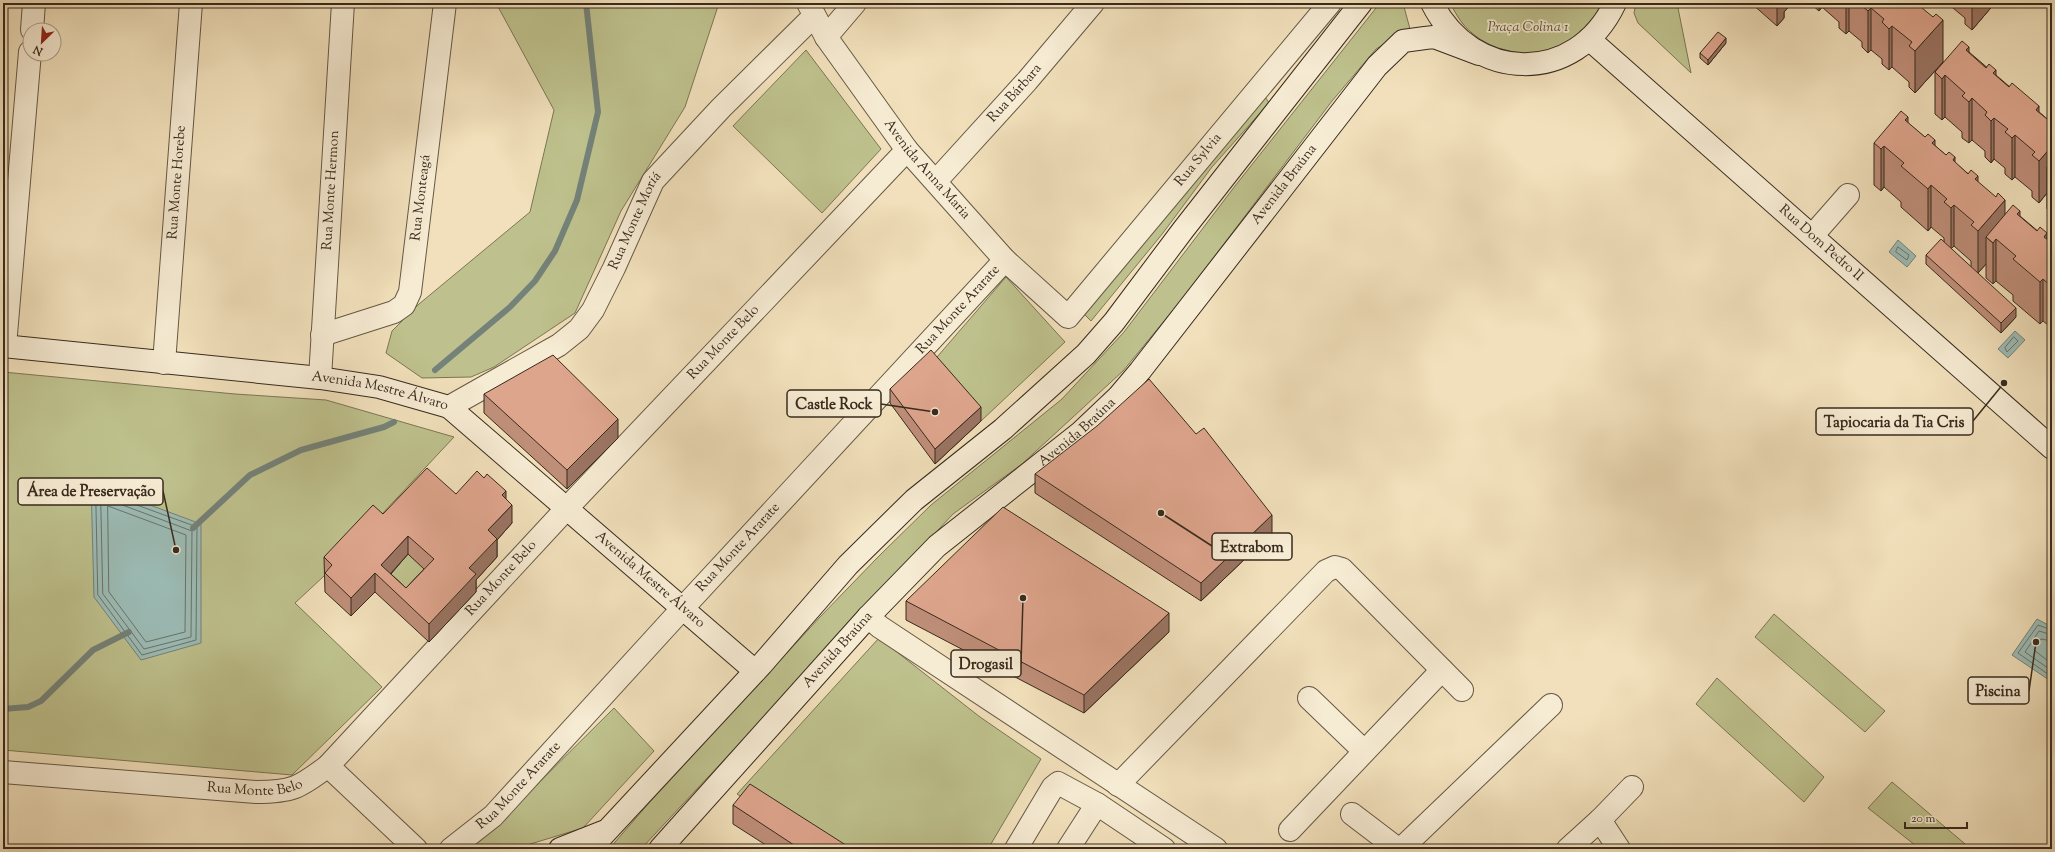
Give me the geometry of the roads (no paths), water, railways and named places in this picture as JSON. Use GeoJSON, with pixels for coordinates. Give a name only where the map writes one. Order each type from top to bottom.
{"type":"FeatureCollection","features":[{"type":"Feature","properties":{"kind":"street"},"geometry":{"type":"LineString","coordinates":[[33,22],[34,3]]}},
{"type":"Feature","properties":{"kind":"street","name":"Rua Monte Horebe"},"geometry":{"type":"LineString","coordinates":[[164,363],[191,3]]}},
{"type":"Feature","properties":{"kind":"street","name":"Rua Monte Hermon"},"geometry":{"type":"LineString","coordinates":[[320,378],[343,3]]}},
{"type":"Feature","properties":{"kind":"street","name":"Rua Monteagá"},"geometry":{"type":"LineString","coordinates":[[322,335],[394,312],[404,305],[410,292],[445,3]]}},
{"type":"Feature","properties":{"kind":"street"},"geometry":{"type":"LineString","coordinates":[[826,37],[854,3]]}},
{"type":"Feature","properties":{"kind":"street","name":"Rua Bárbara"},"geometry":{"type":"LineString","coordinates":[[936,181],[1027,81],[1093,3]]}},
{"type":"Feature","properties":{"kind":"street","name":"Rua Sylvia"},"geometry":{"type":"LineString","coordinates":[[1068,317],[1330,3]]}},
{"type":"Feature","properties":{"kind":"street"},"geometry":{"type":"LineString","coordinates":[[590,849],[604,831],[755,671],[848,565],[914,500],[1003,429],[1086,354],[1114,322],[1183,230],[1361,3]]}},
{"type":"Feature","properties":{"kind":"street"},"geometry":{"type":"LineString","coordinates":[[1432,3],[1446,27],[1456,38],[1479,54],[1507,63],[1537,63],[1565,55],[1590,39],[1601,27],[1614,3]]}},
{"type":"Feature","properties":{"kind":"street","name":"Avenida Anna Maria"},"geometry":{"type":"LineString","coordinates":[[811,10],[826,37],[906,150],[936,181],[1006,260],[1068,317]]}},
{"type":"Feature","properties":{"kind":"street","name":"Rua Monte Moriá"},"geometry":{"type":"LineString","coordinates":[[449,407],[559,345],[578,329],[593,310],[653,181],[811,10]]}},
{"type":"Feature","properties":{"kind":"street","name":"Avenida Braúna"},"geometry":{"type":"LineString","coordinates":[[660,849],[868,616],[938,546],[1080,433],[1118,397],[1140,371],[1376,66],[1403,41],[1434,37],[1479,54]]}},
{"type":"Feature","properties":{"kind":"street","name":"Rua Dom Pedro II"},"geometry":{"type":"LineString","coordinates":[[1590,39],[2052,448]]}},
{"type":"Feature","properties":{"kind":"street"},"geometry":{"type":"LineString","coordinates":[[4,346],[29,62]]}},
{"type":"Feature","properties":{"kind":"street","name":"Rua Monte Belo"},"geometry":{"type":"LineString","coordinates":[[3,772],[256,792],[278,792],[302,786],[328,766],[567,508],[906,150]]}},
{"type":"Feature","properties":{"kind":"street"},"geometry":{"type":"LineString","coordinates":[[1812,236],[1848,195]]}},
{"type":"Feature","properties":{"kind":"street","name":"Rua Monte Ararate"},"geometry":{"type":"LineString","coordinates":[[451,849],[493,816],[682,609],[1006,260]]}},
{"type":"Feature","properties":{"kind":"street","name":"Avenida Mestre Álvaro"},"geometry":{"type":"LineString","coordinates":[[4,346],[320,378],[379,386],[449,407],[755,671]]}},
{"type":"Feature","properties":{"kind":"street"},"geometry":{"type":"LineString","coordinates":[[1118,785],[1326,571],[1335,567],[1342,569],[1462,690]]}},
{"type":"Feature","properties":{"kind":"street"},"geometry":{"type":"LineString","coordinates":[[868,616],[880,627],[1216,849]]}},
{"type":"Feature","properties":{"kind":"street"},"geometry":{"type":"LineString","coordinates":[[1290,830],[1442,670]]}},
{"type":"Feature","properties":{"kind":"street"},"geometry":{"type":"LineString","coordinates":[[1309,698],[1364,751]]}},
{"type":"Feature","properties":{"kind":"street"},"geometry":{"type":"LineString","coordinates":[[1352,814],[1399,849],[1551,705]]}},
{"type":"Feature","properties":{"kind":"street"},"geometry":{"type":"LineString","coordinates":[[328,766],[416,849]]}},
{"type":"Feature","properties":{"kind":"street"},"geometry":{"type":"LineString","coordinates":[[1016,849],[1053,787],[1058,783],[1097,804],[1164,849]]}},
{"type":"Feature","properties":{"kind":"street"},"geometry":{"type":"LineString","coordinates":[[1568,849],[1600,820],[1632,786]]}},
{"type":"Feature","properties":{"kind":"street"},"geometry":{"type":"LineString","coordinates":[[1068,849],[1097,804]]}},
{"type":"Feature","properties":{"kind":"street"},"geometry":{"type":"LineString","coordinates":[[1600,820],[1619,849]]}},
{"type":"Feature","properties":{"kind":"street"},"geometry":{"type":"LineString","coordinates":[[560,849],[604,831]]}},
{"type":"Feature","properties":{"kind":"water"},"geometry":{"type":"Polygon","coordinates":[[[1898,240],[1916,256],[1907,267],[1889,252],[1898,240]]]}},
{"type":"Feature","properties":{"kind":"water"},"geometry":{"type":"Polygon","coordinates":[[[2015,331],[2025,340],[2008,358],[1998,349],[2015,331]]]}},
{"type":"Feature","properties":{"kind":"water"},"geometry":{"type":"Polygon","coordinates":[[[91,483],[201,524],[201,643],[141,660],[94,597],[91,483]]]}},
{"type":"Feature","properties":{"kind":"water"},"geometry":{"type":"Polygon","coordinates":[[[2037,619],[2052,627],[2052,682],[2012,655],[2037,619]]]}},
{"type":"Feature","properties":{"kind":"waterway"},"geometry":{"type":"LineString","coordinates":[[435,370],[510,307],[535,281],[555,251],[577,200],[598,112],[586,3]]}},
{"type":"Feature","properties":{"kind":"waterway"},"geometry":{"type":"LineString","coordinates":[[193,528],[250,475],[301,450],[384,427],[394,422]]}},
{"type":"Feature","properties":{"kind":"waterway"},"geometry":{"type":"LineString","coordinates":[[3,709],[28,707],[41,701],[93,650],[129,632]]}},
{"type":"Feature","properties":{"kind":"place","name":"Tapiocaria da Tia Cris"},"geometry":{"type":"Point","coordinates":[2004,383]}},
{"type":"Feature","properties":{"kind":"place","name":"Castle Rock"},"geometry":{"type":"Point","coordinates":[935,412]}},
{"type":"Feature","properties":{"kind":"place","name":"Extrabom"},"geometry":{"type":"Point","coordinates":[1161,513]}},
{"type":"Feature","properties":{"kind":"place","name":"Área de Preservação"},"geometry":{"type":"Point","coordinates":[176,550]}},
{"type":"Feature","properties":{"kind":"place","name":"Drogasil"},"geometry":{"type":"Point","coordinates":[1023,598]}},
{"type":"Feature","properties":{"kind":"place","name":"Piscina"},"geometry":{"type":"Point","coordinates":[2036,642]}},
{"type":"Feature","properties":{"kind":"park label","name":"Praça Colina 1"},"geometry":{"type":"Point","coordinates":[1528,28]}}]}
